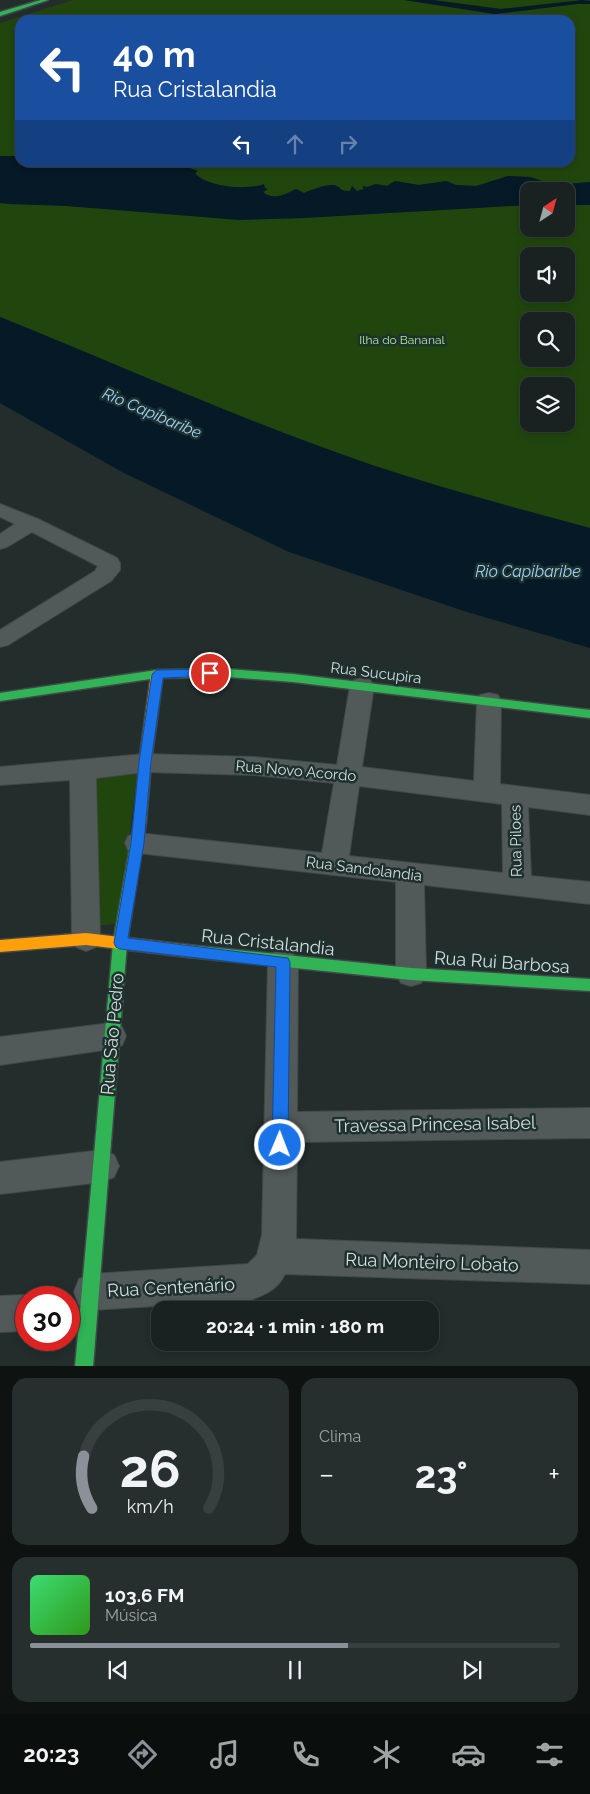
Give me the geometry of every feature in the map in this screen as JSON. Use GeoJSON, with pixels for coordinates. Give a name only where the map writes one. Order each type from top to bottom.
{"type":"FeatureCollection","features":[{"type":"Feature","properties":{"kind":"main road"},"geometry":{"type":"LineString","coordinates":[[0,7],[22,0]]}},
{"type":"Feature","properties":{"kind":"main road"},"geometry":{"type":"LineString","coordinates":[[0,14],[46,0]]}},
{"type":"Feature","properties":{"kind":"main road","name":"Rua Sucupira"},"geometry":{"type":"LineString","coordinates":[[0,697],[157,674],[228,672],[362,686],[590,714]]}},
{"type":"Feature","properties":{"kind":"main road","name":"Rua São Pedro"},"geometry":{"type":"LineString","coordinates":[[84,1366],[84,1304],[102,1166],[120,943],[138,843],[145,762],[157,674]]}},
{"type":"Feature","properties":{"kind":"main road","name":"Rua Cristalandia"},"geometry":{"type":"LineString","coordinates":[[0,946],[86,939],[283,962],[411,974]]}},
{"type":"Feature","properties":{"kind":"main road","name":"Rua Rui Barbosa"},"geometry":{"type":"LineString","coordinates":[[411,974],[590,985]]}},
{"type":"Feature","properties":{"kind":"street"},"geometry":{"type":"LineString","coordinates":[[0,510],[31,523],[109,563],[110,570],[0,640]]}},
{"type":"Feature","properties":{"kind":"street"},"geometry":{"type":"LineString","coordinates":[[0,543],[31,523]]}},
{"type":"Feature","properties":{"kind":"street"},"geometry":{"type":"LineString","coordinates":[[334,864],[362,686]]}},
{"type":"Feature","properties":{"kind":"street"},"geometry":{"type":"LineString","coordinates":[[487,793],[489,702]]}},
{"type":"Feature","properties":{"kind":"street","name":"Rua Novo Acordo"},"geometry":{"type":"LineString","coordinates":[[0,776],[83,770],[145,762],[254,766],[348,775],[590,805]]}},
{"type":"Feature","properties":{"kind":"street"},"geometry":{"type":"LineString","coordinates":[[83,770],[86,939]]}},
{"type":"Feature","properties":{"kind":"street","name":"Rua Piloes"},"geometry":{"type":"LineString","coordinates":[[515,796],[517,886]]}},
{"type":"Feature","properties":{"kind":"street","name":"Rua Sandolandia"},"geometry":{"type":"LineString","coordinates":[[138,843],[334,864],[410,875],[590,893]]}},
{"type":"Feature","properties":{"kind":"street"},"geometry":{"type":"LineString","coordinates":[[410,875],[411,974]]}},
{"type":"Feature","properties":{"kind":"street"},"geometry":{"type":"LineString","coordinates":[[274,1256],[279,1235],[283,962]]}},
{"type":"Feature","properties":{"kind":"street"},"geometry":{"type":"LineString","coordinates":[[0,1051],[111,1036]]}},
{"type":"Feature","properties":{"kind":"street","name":"Travessa Princesa Isabel"},"geometry":{"type":"LineString","coordinates":[[280,1127],[590,1122]]}},
{"type":"Feature","properties":{"kind":"street"},"geometry":{"type":"LineString","coordinates":[[0,1178],[102,1166]]}},
{"type":"Feature","properties":{"kind":"street","name":"Rua Monteiro Lobato"},"geometry":{"type":"LineString","coordinates":[[274,1256],[590,1267]]}},
{"type":"Feature","properties":{"kind":"street","name":"Rua Centenário"},"geometry":{"type":"LineString","coordinates":[[84,1304],[251,1282],[262,1278],[273,1262],[274,1256]]}},
{"type":"Feature","properties":{"kind":"street"},"geometry":{"type":"LineString","coordinates":[[0,1314],[15,1313]]}},
{"type":"Feature","properties":{"kind":"green space"},"geometry":{"type":"Polygon","coordinates":[[[73,0],[404,0],[495,14],[590,4],[590,182],[545,182],[530,177],[508,176],[476,186],[456,185],[446,181],[418,185],[395,181],[387,186],[376,184],[367,187],[363,186],[364,188],[357,191],[352,186],[350,191],[343,191],[332,185],[304,193],[296,189],[275,197],[262,192],[264,188],[261,185],[247,188],[227,187],[200,178],[195,173],[198,171],[185,167],[575,167],[575,15],[25,15],[73,0]]]}},
{"type":"Feature","properties":{"kind":"green space"},"geometry":{"type":"Polygon","coordinates":[[[432,0],[590,0],[590,1],[501,9],[432,0]]]}},
{"type":"Feature","properties":{"kind":"green space"},"geometry":{"type":"Polygon","coordinates":[[[15,18],[15,156],[0,156],[0,23],[15,18]]]}},
{"type":"Feature","properties":{"kind":"green space","name":"Ilha do Bananal"},"geometry":{"type":"Polygon","coordinates":[[[0,203],[179,214],[389,213],[520,206],[520,238],[575,238],[575,205],[590,205],[590,528],[508,506],[372,465],[232,412],[0,317],[0,203]]]}},
{"type":"Feature","properties":{"kind":"green space"},"geometry":{"type":"Polygon","coordinates":[[[137,771],[120,923],[95,926],[93,774],[137,771]]]}},
{"type":"Feature","properties":{"kind":"water"},"geometry":{"type":"Polygon","coordinates":[[[404,0],[432,0],[501,9],[582,0],[590,1],[590,4],[495,14],[404,0]]]}},
{"type":"Feature","properties":{"kind":"water"},"geometry":{"type":"Polygon","coordinates":[[[0,156],[15,156],[15,167],[187,167],[198,171],[195,173],[201,178],[218,185],[249,187],[264,184],[265,188],[268,189],[263,192],[271,196],[284,195],[296,189],[304,193],[329,185],[335,185],[346,191],[350,191],[352,186],[357,191],[364,189],[362,186],[367,187],[376,184],[387,186],[395,181],[419,185],[446,181],[456,185],[476,186],[508,176],[530,177],[545,182],[520,182],[520,206],[305,218],[239,220],[67,206],[0,203],[0,156]]]}},
{"type":"Feature","properties":{"kind":"water"},"geometry":{"type":"Polygon","coordinates":[[[590,182],[590,205],[575,205],[575,183],[590,182]]]}},
{"type":"Feature","properties":{"kind":"water","name":"Rio Capibaribe"},"geometry":{"type":"Polygon","coordinates":[[[0,317],[278,431],[372,465],[590,528],[590,648],[467,612],[289,552],[122,472],[0,403],[0,317]]]}},
{"type":"Feature","properties":{"kind":"traffic: fast"},"geometry":{"type":"LineString","coordinates":[[0,14],[46,0]]}},
{"type":"Feature","properties":{"kind":"traffic: fast"},"geometry":{"type":"LineString","coordinates":[[0,697],[157,674],[228,673],[293,678],[590,714]]}},
{"type":"Feature","properties":{"kind":"traffic: fast"},"geometry":{"type":"LineString","coordinates":[[84,1366],[120,943],[140,823]]}},
{"type":"Feature","properties":{"kind":"traffic: fast"},"geometry":{"type":"LineString","coordinates":[[188,951],[411,974],[590,985]]}},
{"type":"Feature","properties":{"kind":"traffic: slow"},"geometry":{"type":"LineString","coordinates":[[140,823],[145,763],[157,674]]}},
{"type":"Feature","properties":{"kind":"traffic: slow"},"geometry":{"type":"LineString","coordinates":[[0,946],[86,939],[188,951]]}},
{"type":"Feature","properties":{"kind":"route"},"geometry":{"type":"LineString","coordinates":[[210,673],[157,674],[145,762],[138,843],[120,943],[283,962],[280,1145]]}}]}
